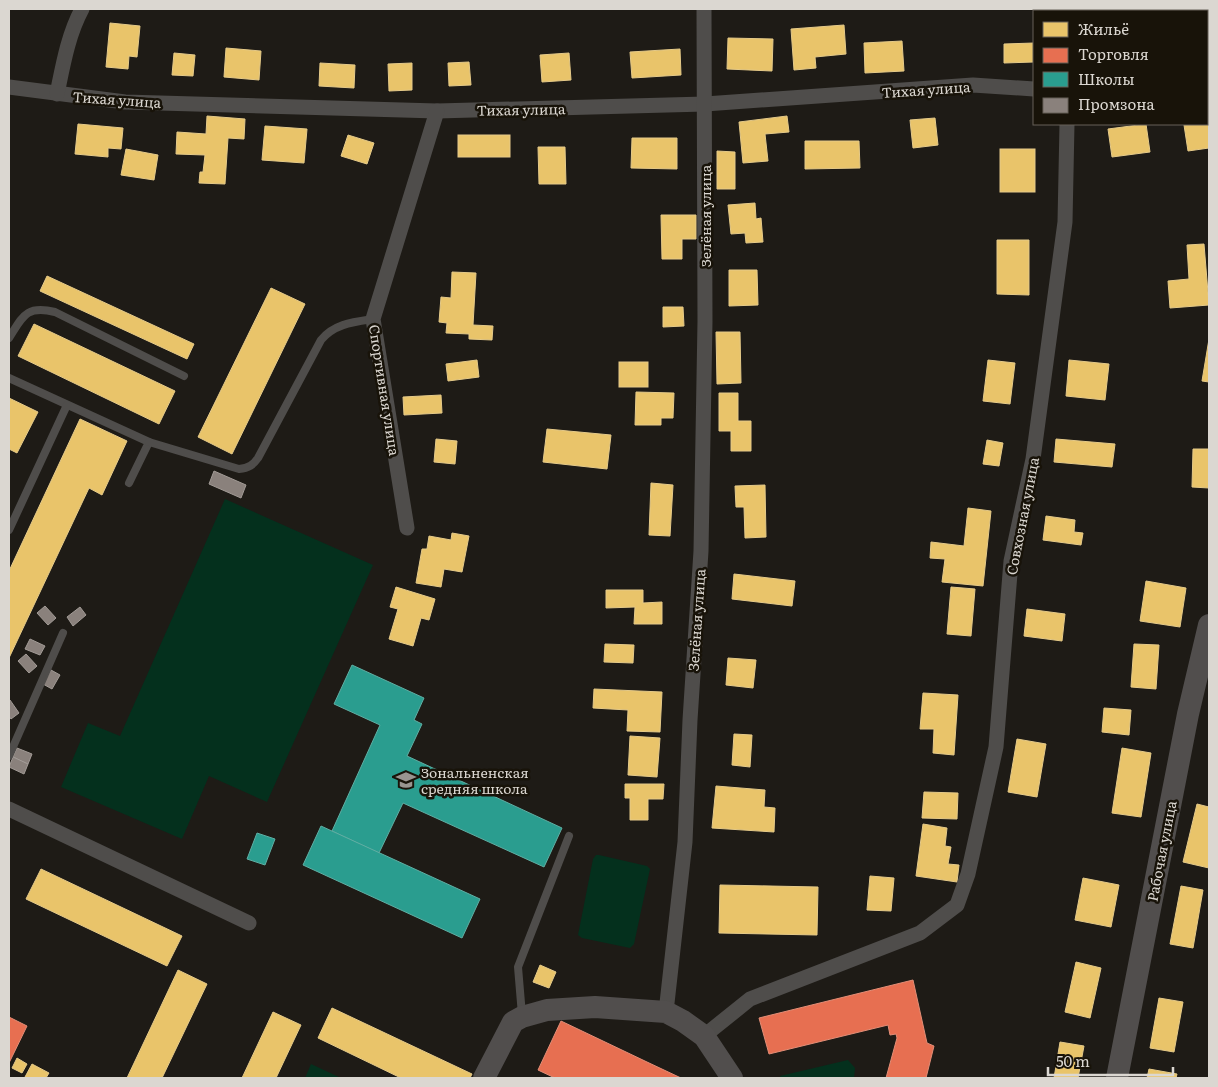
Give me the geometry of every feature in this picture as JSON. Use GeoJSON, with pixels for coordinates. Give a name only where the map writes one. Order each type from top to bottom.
{"type":"FeatureCollection","features":[{"type":"Feature","properties":{"kind":"street"},"geometry":{"type":"LineString","coordinates":[[57,94],[66,52],[76,20],[82,9]]}},
{"type":"Feature","properties":{"kind":"street","name":"Зелёная улица"},"geometry":{"type":"LineString","coordinates":[[666,1012],[685,842],[690,720],[701,551],[705,321],[704,9]]}},
{"type":"Feature","properties":{"kind":"street","name":"Тихая улица"},"geometry":{"type":"LineString","coordinates":[[9,87],[125,102],[437,111],[705,104],[973,85],[1033,89]]}},
{"type":"Feature","properties":{"kind":"street","name":"Спортивная улица"},"geometry":{"type":"LineString","coordinates":[[407,528],[373,319],[437,111]]}},
{"type":"Feature","properties":{"kind":"street","name":"Совхозная улица"},"geometry":{"type":"LineString","coordinates":[[704,1036],[750,999],[920,933],[958,904],[968,874],[996,747],[1011,561],[1033,459],[1065,222],[1068,125]]}},
{"type":"Feature","properties":{"kind":"street","name":"Рабочая улица"},"geometry":{"type":"LineString","coordinates":[[1117,1078],[1188,714],[1209,625]]}},
{"type":"Feature","properties":{"kind":"street"},"geometry":{"type":"LineString","coordinates":[[9,809],[249,922]]}},
{"type":"Feature","properties":{"kind":"street"},"geometry":{"type":"LineString","coordinates":[[484,1078],[513,1022],[522,1016],[547,1010],[595,1007],[666,1012],[704,1036],[732,1078]]}},
{"type":"Feature","properties":{"kind":"lane"},"geometry":{"type":"LineString","coordinates":[[9,338],[27,313],[36,309],[55,312],[184,376]]}},
{"type":"Feature","properties":{"kind":"lane"},"geometry":{"type":"LineString","coordinates":[[9,378],[149,442],[240,468],[246,468],[253,465],[258,458],[321,340],[327,333],[343,324],[373,319]]}},
{"type":"Feature","properties":{"kind":"lane"},"geometry":{"type":"LineString","coordinates":[[9,530],[67,405]]}},
{"type":"Feature","properties":{"kind":"lane"},"geometry":{"type":"LineString","coordinates":[[129,484],[149,442]]}},
{"type":"Feature","properties":{"kind":"lane"},"geometry":{"type":"LineString","coordinates":[[9,756],[63,633]]}},
{"type":"Feature","properties":{"kind":"lane"},"geometry":{"type":"LineString","coordinates":[[522,1016],[518,967],[568,836]]}},
{"type":"Feature","properties":{"kind":"green space"},"geometry":{"type":"Polygon","coordinates":[[[225,499],[373,565],[267,802],[209,776],[182,839],[61,787],[88,723],[120,736],[225,499]]]}},
{"type":"Feature","properties":{"kind":"green space"},"geometry":{"type":"Polygon","coordinates":[[[596,855],[647,866],[650,869],[634,944],[630,948],[582,938],[578,935],[593,859],[596,855]]]}},
{"type":"Feature","properties":{"kind":"green space"},"geometry":{"type":"Polygon","coordinates":[[[848,1060],[855,1068],[854,1078],[781,1078],[780,1076],[848,1060]]]}},
{"type":"Feature","properties":{"kind":"green space"},"geometry":{"type":"Polygon","coordinates":[[[311,1064],[341,1078],[305,1078],[311,1064]]]}},
{"type":"Feature","properties":{"kind":"building: Жильё"},"geometry":{"type":"Polygon","coordinates":[[[110,23],[140,26],[137,57],[129,56],[128,69],[106,67],[110,23]]]}},
{"type":"Feature","properties":{"kind":"building: Жильё"},"geometry":{"type":"Polygon","coordinates":[[[844,25],[846,54],[815,57],[816,68],[794,70],[791,29],[844,25]]]}},
{"type":"Feature","properties":{"kind":"building: Жильё"},"geometry":{"type":"Polygon","coordinates":[[[728,38],[773,39],[772,71],[727,69],[728,38]]]}},
{"type":"Feature","properties":{"kind":"building: Жильё"},"geometry":{"type":"Polygon","coordinates":[[[902,41],[904,71],[865,73],[864,43],[902,41]]]}},
{"type":"Feature","properties":{"kind":"building: Жильё"},"geometry":{"type":"Polygon","coordinates":[[[1033,43],[1033,62],[1004,63],[1004,44],[1033,43]]]}},
{"type":"Feature","properties":{"kind":"building: Жильё"},"geometry":{"type":"Polygon","coordinates":[[[226,48],[261,51],[259,80],[224,77],[226,48]]]}},
{"type":"Feature","properties":{"kind":"building: Жильё"},"geometry":{"type":"Polygon","coordinates":[[[680,49],[681,75],[632,78],[630,52],[680,49]]]}},
{"type":"Feature","properties":{"kind":"building: Жильё"},"geometry":{"type":"Polygon","coordinates":[[[174,53],[195,55],[193,76],[172,75],[174,53]]]}},
{"type":"Feature","properties":{"kind":"building: Жильё"},"geometry":{"type":"Polygon","coordinates":[[[569,53],[571,80],[542,82],[540,55],[569,53]]]}},
{"type":"Feature","properties":{"kind":"building: Жильё"},"geometry":{"type":"Polygon","coordinates":[[[469,62],[471,85],[449,86],[448,63],[469,62]]]}},
{"type":"Feature","properties":{"kind":"building: Жильё"},"geometry":{"type":"Polygon","coordinates":[[[320,63],[355,65],[354,88],[319,86],[320,63]]]}},
{"type":"Feature","properties":{"kind":"building: Жильё"},"geometry":{"type":"Polygon","coordinates":[[[412,63],[412,90],[389,91],[388,64],[412,63]]]}},
{"type":"Feature","properties":{"kind":"building: Жильё"},"geometry":{"type":"Polygon","coordinates":[[[207,116],[245,119],[244,139],[228,138],[225,184],[199,183],[200,172],[203,172],[205,155],[176,154],[177,132],[206,134],[207,116]]]}},
{"type":"Feature","properties":{"kind":"building: Жильё"},"geometry":{"type":"Polygon","coordinates":[[[787,116],[789,132],[765,134],[768,161],[743,163],[739,122],[787,116]]]}},
{"type":"Feature","properties":{"kind":"building: Жильё"},"geometry":{"type":"Polygon","coordinates":[[[935,118],[938,145],[913,148],[910,120],[935,118]]]}},
{"type":"Feature","properties":{"kind":"building: Жильё"},"geometry":{"type":"Polygon","coordinates":[[[1209,122],[1209,148],[1188,151],[1184,125],[1208,125],[1209,122]]]}},
{"type":"Feature","properties":{"kind":"building: Жильё"},"geometry":{"type":"Polygon","coordinates":[[[78,124],[123,128],[121,149],[108,148],[108,157],[75,154],[78,124]]]}},
{"type":"Feature","properties":{"kind":"building: Жильё"},"geometry":{"type":"Polygon","coordinates":[[[1146,125],[1150,152],[1112,157],[1108,129],[1146,125]]]}},
{"type":"Feature","properties":{"kind":"building: Жильё"},"geometry":{"type":"Polygon","coordinates":[[[265,126],[307,129],[304,163],[262,160],[265,126]]]}},
{"type":"Feature","properties":{"kind":"building: Жильё"},"geometry":{"type":"Polygon","coordinates":[[[348,135],[374,143],[367,164],[341,156],[348,135]]]}},
{"type":"Feature","properties":{"kind":"building: Жильё"},"geometry":{"type":"Polygon","coordinates":[[[458,135],[510,135],[510,157],[458,157],[458,135]]]}},
{"type":"Feature","properties":{"kind":"building: Жильё"},"geometry":{"type":"Polygon","coordinates":[[[632,138],[677,138],[677,169],[631,168],[632,138]]]}},
{"type":"Feature","properties":{"kind":"building: Жильё"},"geometry":{"type":"Polygon","coordinates":[[[805,141],[859,141],[860,168],[805,169],[805,141]]]}},
{"type":"Feature","properties":{"kind":"building: Жильё"},"geometry":{"type":"Polygon","coordinates":[[[538,147],[565,147],[566,184],[539,184],[538,147]]]}},
{"type":"Feature","properties":{"kind":"building: Жильё"},"geometry":{"type":"Polygon","coordinates":[[[126,149],[158,155],[154,180],[121,175],[126,149]]]}},
{"type":"Feature","properties":{"kind":"building: Жильё"},"geometry":{"type":"Polygon","coordinates":[[[1000,149],[1035,149],[1035,192],[1000,192],[1000,149]]]}},
{"type":"Feature","properties":{"kind":"building: Жильё"},"geometry":{"type":"Polygon","coordinates":[[[717,151],[735,152],[735,189],[717,189],[717,151]]]}},
{"type":"Feature","properties":{"kind":"building: Жильё"},"geometry":{"type":"Polygon","coordinates":[[[755,203],[756,219],[761,218],[763,242],[746,243],[745,233],[731,234],[728,205],[755,203]]]}},
{"type":"Feature","properties":{"kind":"building: Жильё"},"geometry":{"type":"Polygon","coordinates":[[[661,215],[696,215],[696,239],[682,239],[682,259],[662,259],[661,215]]]}},
{"type":"Feature","properties":{"kind":"building: Жильё"},"geometry":{"type":"Polygon","coordinates":[[[997,240],[1029,240],[1029,295],[997,294],[997,240]]]}},
{"type":"Feature","properties":{"kind":"building: Жильё"},"geometry":{"type":"Polygon","coordinates":[[[1204,244],[1209,305],[1170,308],[1168,281],[1189,279],[1187,245],[1204,244]]]}},
{"type":"Feature","properties":{"kind":"building: Жильё"},"geometry":{"type":"Polygon","coordinates":[[[729,270],[757,270],[758,305],[729,306],[729,270]]]}},
{"type":"Feature","properties":{"kind":"building: Жильё"},"geometry":{"type":"Polygon","coordinates":[[[452,272],[476,273],[473,325],[493,326],[492,340],[469,339],[469,334],[446,333],[447,323],[439,322],[441,297],[451,298],[452,272]]]}},
{"type":"Feature","properties":{"kind":"building: Жильё"},"geometry":{"type":"Polygon","coordinates":[[[47,276],[194,344],[187,359],[40,291],[47,276]]]}},
{"type":"Feature","properties":{"kind":"building: Жильё"},"geometry":{"type":"Polygon","coordinates":[[[271,288],[305,304],[232,454],[198,437],[271,288]]]}},
{"type":"Feature","properties":{"kind":"building: Жильё"},"geometry":{"type":"Polygon","coordinates":[[[663,307],[683,307],[684,326],[663,327],[663,307]]]}},
{"type":"Feature","properties":{"kind":"building: Жильё"},"geometry":{"type":"Polygon","coordinates":[[[34,324],[175,391],[159,424],[18,356],[34,324]]]}},
{"type":"Feature","properties":{"kind":"building: Жильё"},"geometry":{"type":"Polygon","coordinates":[[[716,332],[740,332],[741,383],[717,384],[716,332]]]}},
{"type":"Feature","properties":{"kind":"building: Жильё"},"geometry":{"type":"Polygon","coordinates":[[[1209,339],[1209,382],[1202,381],[1209,339]]]}},
{"type":"Feature","properties":{"kind":"building: Жильё"},"geometry":{"type":"Polygon","coordinates":[[[477,360],[479,377],[448,381],[446,364],[477,360]]]}},
{"type":"Feature","properties":{"kind":"building: Жильё"},"geometry":{"type":"Polygon","coordinates":[[[988,360],[1015,363],[1010,404],[983,401],[988,360]]]}},
{"type":"Feature","properties":{"kind":"building: Жильё"},"geometry":{"type":"Polygon","coordinates":[[[1069,360],[1109,364],[1105,400],[1066,396],[1069,360]]]}},
{"type":"Feature","properties":{"kind":"building: Жильё"},"geometry":{"type":"Polygon","coordinates":[[[619,362],[648,362],[648,387],[619,387],[619,362]]]}},
{"type":"Feature","properties":{"kind":"building: Жильё"},"geometry":{"type":"Polygon","coordinates":[[[636,392],[674,393],[673,418],[661,418],[661,425],[635,425],[636,392]]]}},
{"type":"Feature","properties":{"kind":"building: Жильё"},"geometry":{"type":"Polygon","coordinates":[[[719,393],[738,393],[738,421],[751,421],[751,451],[731,451],[731,431],[719,431],[719,393]]]}},
{"type":"Feature","properties":{"kind":"building: Жильё"},"geometry":{"type":"Polygon","coordinates":[[[441,395],[442,413],[404,415],[403,397],[441,395]]]}},
{"type":"Feature","properties":{"kind":"building: Жильё"},"geometry":{"type":"Polygon","coordinates":[[[9,398],[38,412],[17,453],[9,449],[9,398]]]}},
{"type":"Feature","properties":{"kind":"building: Жильё"},"geometry":{"type":"Polygon","coordinates":[[[80,419],[127,441],[102,495],[89,488],[9,658],[9,571],[80,419]]]}},
{"type":"Feature","properties":{"kind":"building: Жильё"},"geometry":{"type":"Polygon","coordinates":[[[547,429],[611,435],[607,469],[543,462],[547,429]]]}},
{"type":"Feature","properties":{"kind":"building: Жильё"},"geometry":{"type":"Polygon","coordinates":[[[436,439],[457,441],[455,464],[434,462],[436,439]]]}},
{"type":"Feature","properties":{"kind":"building: Жильё"},"geometry":{"type":"Polygon","coordinates":[[[1056,439],[1115,444],[1112,467],[1054,462],[1056,439]]]}},
{"type":"Feature","properties":{"kind":"building: Жильё"},"geometry":{"type":"Polygon","coordinates":[[[987,440],[1003,443],[999,466],[983,464],[987,440]]]}},
{"type":"Feature","properties":{"kind":"building: Жильё"},"geometry":{"type":"Polygon","coordinates":[[[1193,449],[1209,449],[1209,488],[1192,487],[1193,449]]]}},
{"type":"Feature","properties":{"kind":"building: Жильё"},"geometry":{"type":"Polygon","coordinates":[[[651,483],[673,485],[670,536],[649,535],[651,483]]]}},
{"type":"Feature","properties":{"kind":"building: Жильё"},"geometry":{"type":"Polygon","coordinates":[[[765,485],[766,537],[745,538],[744,507],[736,507],[735,486],[765,485]]]}},
{"type":"Feature","properties":{"kind":"building: Жильё"},"geometry":{"type":"Polygon","coordinates":[[[968,508],[991,511],[983,586],[942,582],[945,559],[930,558],[931,542],[964,546],[968,508]]]}},
{"type":"Feature","properties":{"kind":"building: Жильё"},"geometry":{"type":"Polygon","coordinates":[[[1046,516],[1075,520],[1074,532],[1083,533],[1081,545],[1043,540],[1046,516]]]}},
{"type":"Feature","properties":{"kind":"building: Жильё"},"geometry":{"type":"Polygon","coordinates":[[[452,533],[469,536],[462,572],[444,569],[441,587],[416,583],[422,549],[427,549],[429,536],[451,540],[452,533]]]}},
{"type":"Feature","properties":{"kind":"building: Жильё"},"geometry":{"type":"Polygon","coordinates":[[[734,574],[795,581],[792,606],[732,599],[734,574]]]}},
{"type":"Feature","properties":{"kind":"building: Жильё"},"geometry":{"type":"Polygon","coordinates":[[[1146,581],[1186,588],[1180,627],[1140,621],[1146,581]]]}},
{"type":"Feature","properties":{"kind":"building: Жильё"},"geometry":{"type":"Polygon","coordinates":[[[396,587],[435,599],[429,620],[421,618],[413,646],[389,639],[398,609],[390,607],[396,587]]]}},
{"type":"Feature","properties":{"kind":"building: Жильё"},"geometry":{"type":"Polygon","coordinates":[[[951,587],[975,589],[971,636],[947,634],[951,587]]]}},
{"type":"Feature","properties":{"kind":"building: Жильё"},"geometry":{"type":"Polygon","coordinates":[[[606,590],[643,590],[643,603],[662,602],[662,624],[634,624],[635,607],[606,608],[606,590]]]}},
{"type":"Feature","properties":{"kind":"building: Жильё"},"geometry":{"type":"Polygon","coordinates":[[[1027,609],[1065,614],[1062,641],[1024,636],[1027,609]]]}},
{"type":"Feature","properties":{"kind":"building: Жильё"},"geometry":{"type":"Polygon","coordinates":[[[605,644],[634,645],[633,663],[604,662],[605,644]]]}},
{"type":"Feature","properties":{"kind":"building: Жильё"},"geometry":{"type":"Polygon","coordinates":[[[1134,644],[1159,645],[1156,689],[1131,687],[1134,644]]]}},
{"type":"Feature","properties":{"kind":"building: Жильё"},"geometry":{"type":"Polygon","coordinates":[[[728,658],[756,660],[753,688],[726,685],[728,658]]]}},
{"type":"Feature","properties":{"kind":"building: Жильё"},"geometry":{"type":"Polygon","coordinates":[[[594,689],[662,692],[660,732],[627,731],[628,710],[593,708],[594,689]]]}},
{"type":"Feature","properties":{"kind":"building: Жильё"},"geometry":{"type":"Polygon","coordinates":[[[923,693],[958,695],[954,755],[933,753],[934,729],[920,729],[923,693]]]}},
{"type":"Feature","properties":{"kind":"building: Жильё"},"geometry":{"type":"Polygon","coordinates":[[[1104,708],[1131,710],[1129,735],[1102,732],[1104,708]]]}},
{"type":"Feature","properties":{"kind":"building: Жильё"},"geometry":{"type":"Polygon","coordinates":[[[734,734],[752,735],[750,767],[732,765],[734,734]]]}},
{"type":"Feature","properties":{"kind":"building: Жильё"},"geometry":{"type":"Polygon","coordinates":[[[630,736],[660,738],[657,777],[628,775],[630,736]]]}},
{"type":"Feature","properties":{"kind":"building: Жильё"},"geometry":{"type":"Polygon","coordinates":[[[1017,739],[1046,744],[1037,797],[1008,792],[1017,739]]]}},
{"type":"Feature","properties":{"kind":"building: Жильё"},"geometry":{"type":"Polygon","coordinates":[[[1122,748],[1151,753],[1141,817],[1112,813],[1122,748]]]}},
{"type":"Feature","properties":{"kind":"building: Жильё"},"geometry":{"type":"Polygon","coordinates":[[[625,784],[664,784],[663,799],[648,799],[648,820],[630,820],[630,798],[625,798],[625,784]]]}},
{"type":"Feature","properties":{"kind":"building: Жильё"},"geometry":{"type":"Polygon","coordinates":[[[716,786],[765,790],[764,807],[775,808],[774,832],[712,828],[716,786]]]}},
{"type":"Feature","properties":{"kind":"building: Жильё"},"geometry":{"type":"Polygon","coordinates":[[[924,792],[958,793],[957,819],[922,818],[924,792]]]}},
{"type":"Feature","properties":{"kind":"building: Жильё"},"geometry":{"type":"Polygon","coordinates":[[[1197,804],[1209,807],[1209,868],[1183,862],[1197,804]]]}},
{"type":"Feature","properties":{"kind":"building: Жильё"},"geometry":{"type":"Polygon","coordinates":[[[923,824],[947,828],[945,846],[951,847],[948,864],[959,865],[957,882],[916,876],[923,824]]]}},
{"type":"Feature","properties":{"kind":"building: Жильё"},"geometry":{"type":"Polygon","coordinates":[[[41,869],[182,936],[167,966],[26,899],[41,869]]]}},
{"type":"Feature","properties":{"kind":"building: Жильё"},"geometry":{"type":"Polygon","coordinates":[[[870,876],[894,878],[891,911],[867,910],[870,876]]]}},
{"type":"Feature","properties":{"kind":"building: Жильё"},"geometry":{"type":"Polygon","coordinates":[[[1083,878],[1119,885],[1111,927],[1075,920],[1083,878]]]}},
{"type":"Feature","properties":{"kind":"building: Жильё"},"geometry":{"type":"Polygon","coordinates":[[[720,885],[818,887],[817,935],[719,933],[720,885]]]}},
{"type":"Feature","properties":{"kind":"building: Жильё"},"geometry":{"type":"Polygon","coordinates":[[[1181,886],[1203,890],[1193,948],[1170,944],[1181,886]]]}},
{"type":"Feature","properties":{"kind":"building: Жильё"},"geometry":{"type":"Polygon","coordinates":[[[1076,962],[1101,968],[1090,1018],[1065,1012],[1076,962]]]}},
{"type":"Feature","properties":{"kind":"building: Жильё"},"geometry":{"type":"Polygon","coordinates":[[[540,965],[556,972],[549,988],[533,982],[540,965]]]}},
{"type":"Feature","properties":{"kind":"building: Жильё"},"geometry":{"type":"Polygon","coordinates":[[[178,970],[207,984],[162,1078],[127,1078],[178,970]]]}},
{"type":"Feature","properties":{"kind":"building: Жильё"},"geometry":{"type":"Polygon","coordinates":[[[1159,998],[1183,1002],[1174,1052],[1150,1048],[1159,998]]]}},
{"type":"Feature","properties":{"kind":"building: Жильё"},"geometry":{"type":"Polygon","coordinates":[[[332,1008],[472,1074],[470,1078],[401,1078],[318,1038],[332,1008]]]}},
{"type":"Feature","properties":{"kind":"building: Жильё"},"geometry":{"type":"Polygon","coordinates":[[[273,1012],[301,1025],[276,1078],[242,1078],[273,1012]]]}},
{"type":"Feature","properties":{"kind":"building: Жильё"},"geometry":{"type":"Polygon","coordinates":[[[1060,1042],[1084,1046],[1078,1078],[1054,1078],[1060,1042]]]}},
{"type":"Feature","properties":{"kind":"building: Жильё"},"geometry":{"type":"Polygon","coordinates":[[[17,1058],[27,1064],[22,1073],[12,1068],[17,1058]]]}},
{"type":"Feature","properties":{"kind":"building: Жильё"},"geometry":{"type":"Polygon","coordinates":[[[32,1064],[49,1073],[46,1078],[25,1077],[32,1064]]]}},
{"type":"Feature","properties":{"kind":"building: Жильё"},"geometry":{"type":"Polygon","coordinates":[[[1149,1069],[1177,1074],[1176,1078],[1147,1078],[1149,1069]]]}},
{"type":"Feature","properties":{"kind":"building: Торговля"},"geometry":{"type":"Polygon","coordinates":[[[913,980],[927,1043],[934,1046],[926,1078],[886,1078],[897,1038],[896,1034],[890,1035],[888,1025],[769,1054],[759,1018],[913,980]]]}},
{"type":"Feature","properties":{"kind":"building: Торговля"},"geometry":{"type":"Polygon","coordinates":[[[9,1017],[27,1026],[9,1063],[9,1017]]]}},
{"type":"Feature","properties":{"kind":"building: Торговля"},"geometry":{"type":"Polygon","coordinates":[[[561,1021],[681,1078],[555,1078],[538,1070],[561,1021]]]}},
{"type":"Feature","properties":{"kind":"building: Школы","name":"Зональненская средняя школа"},"geometry":{"type":"Polygon","coordinates":[[[352,665],[424,698],[414,720],[422,724],[407,756],[562,828],[544,867],[403,803],[379,853],[332,831],[380,725],[334,704],[352,665]]]}},
{"type":"Feature","properties":{"kind":"building: Школы"},"geometry":{"type":"Polygon","coordinates":[[[321,826],[480,899],[462,938],[303,865],[321,826]]]}},
{"type":"Feature","properties":{"kind":"building: Школы"},"geometry":{"type":"Polygon","coordinates":[[[257,833],[275,839],[265,865],[247,859],[257,833]]]}},
{"type":"Feature","properties":{"kind":"building: Промзона"},"geometry":{"type":"Polygon","coordinates":[[[214,471],[246,485],[241,498],[209,484],[214,471]]]}},
{"type":"Feature","properties":{"kind":"building: Промзона"},"geometry":{"type":"Polygon","coordinates":[[[45,606],[56,618],[48,625],[37,613],[45,606]]]}},
{"type":"Feature","properties":{"kind":"building: Промзона"},"geometry":{"type":"Polygon","coordinates":[[[80,607],[86,615],[73,626],[67,617],[80,607]]]}},
{"type":"Feature","properties":{"kind":"building: Промзона"},"geometry":{"type":"Polygon","coordinates":[[[30,639],[45,646],[40,655],[25,649],[30,639]]]}},
{"type":"Feature","properties":{"kind":"building: Промзона"},"geometry":{"type":"Polygon","coordinates":[[[26,654],[37,666],[29,673],[18,661],[26,654]]]}},
{"type":"Feature","properties":{"kind":"building: Промзона"},"geometry":{"type":"Polygon","coordinates":[[[51,670],[60,675],[52,689],[43,684],[51,670]]]}},
{"type":"Feature","properties":{"kind":"building: Промзона"},"geometry":{"type":"Polygon","coordinates":[[[10,700],[19,713],[11,719],[9,716],[10,700]]]}},
{"type":"Feature","properties":{"kind":"building: Промзона"},"geometry":{"type":"Polygon","coordinates":[[[17,748],[32,754],[28,764],[13,757],[17,748]]]}},
{"type":"Feature","properties":{"kind":"building: Промзона"},"geometry":{"type":"Polygon","coordinates":[[[13,757],[28,764],[24,774],[9,767],[13,757]]]}},
{"type":"Feature","properties":{"kind":"place","name":"Зональненская средняя школа"},"geometry":{"type":"Point","coordinates":[406,780]}}]}
